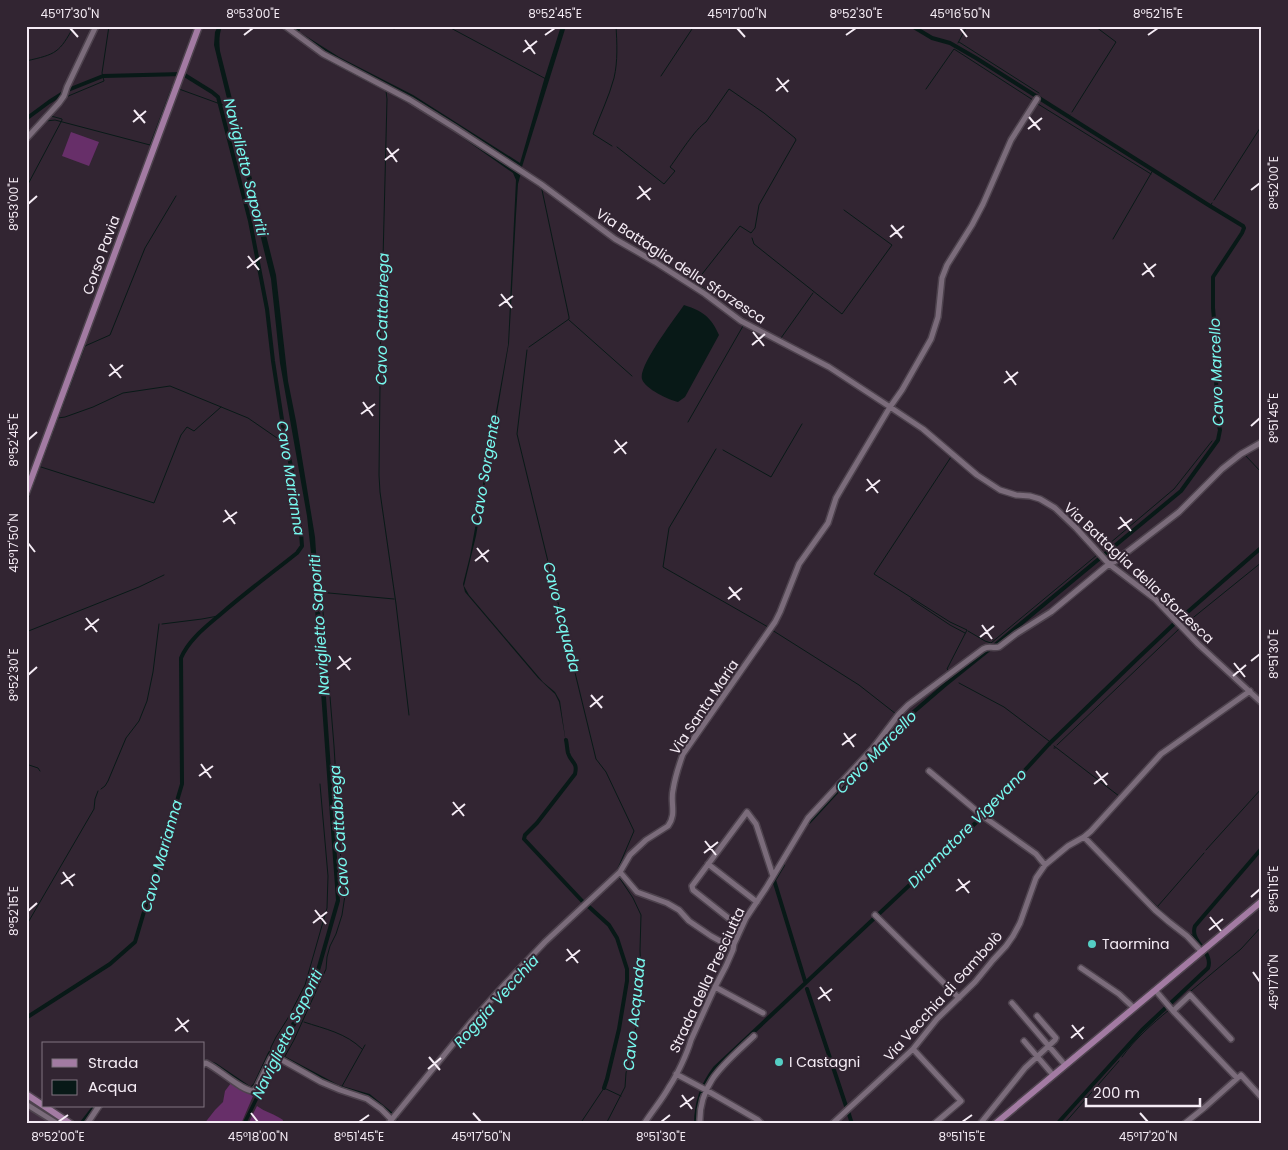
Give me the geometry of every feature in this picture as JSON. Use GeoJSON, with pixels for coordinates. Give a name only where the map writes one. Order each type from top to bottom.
{"type":"FeatureCollection","features":[{"type":"Feature","properties":{"kind":"main road","name":"Corso Pavia"},"geometry":{"type":"LineString","coordinates":[[26,494],[199,26]]}},
{"type":"Feature","properties":{"kind":"main road"},"geometry":{"type":"LineString","coordinates":[[995,1124],[1262,902]]}},
{"type":"Feature","properties":{"kind":"main road"},"geometry":{"type":"LineString","coordinates":[[26,1094],[42,1105]]}},
{"type":"Feature","properties":{"kind":"main road"},"geometry":{"type":"LineString","coordinates":[[47,1108],[71,1124]]}},
{"type":"Feature","properties":{"kind":"street"},"geometry":{"type":"LineString","coordinates":[[26,139],[59,103],[96,26]]}},
{"type":"Feature","properties":{"kind":"street","name":"Via Battaglia della Sforzesca"},"geometry":{"type":"LineString","coordinates":[[285,26],[323,54],[410,100],[541,184],[615,239],[697,289],[741,321],[829,367],[923,428],[977,475],[1000,490],[1040,499],[1055,508],[1109,564],[1155,599],[1176,622],[1262,703]]}},
{"type":"Feature","properties":{"kind":"street","name":"Via Santa Maria"},"geometry":{"type":"LineString","coordinates":[[392,1119],[506,982],[552,935],[620,872],[630,855],[646,840],[668,826],[674,811],[672,792],[683,754],[775,622],[799,564],[828,523],[836,498],[932,339],[938,317],[942,278],[947,265],[972,225],[1011,140],[1037,99]]}},
{"type":"Feature","properties":{"kind":"street","name":"Strada della Presciutta"},"geometry":{"type":"LineString","coordinates":[[644,1124],[669,1088],[689,1048],[741,928],[803,826],[813,812],[873,748],[899,714],[908,705],[987,646],[999,647],[1051,612],[1109,564],[1179,512],[1222,469],[1241,454],[1262,442]]}},
{"type":"Feature","properties":{"kind":"street","name":"Via Vecchia di Gambolò"},"geometry":{"type":"LineString","coordinates":[[832,1124],[912,1049],[937,1019],[975,982],[1006,946],[1020,923],[1036,878],[1045,865],[1096,826],[1161,754],[1250,691]]}},
{"type":"Feature","properties":{"kind":"street"},"geometry":{"type":"LineString","coordinates":[[928,771],[1036,854],[1045,865]]}},
{"type":"Feature","properties":{"kind":"street"},"geometry":{"type":"LineString","coordinates":[[741,928],[693,890],[692,886],[747,812],[756,824],[773,876]]}},
{"type":"Feature","properties":{"kind":"street"},"geometry":{"type":"LineString","coordinates":[[1084,837],[1155,910],[1203,950]]}},
{"type":"Feature","properties":{"kind":"street"},"geometry":{"type":"LineString","coordinates":[[708,864],[757,902]]}},
{"type":"Feature","properties":{"kind":"street"},"geometry":{"type":"LineString","coordinates":[[620,872],[638,892],[667,903],[679,910],[689,921],[711,936],[720,941],[734,944]]}},
{"type":"Feature","properties":{"kind":"street"},"geometry":{"type":"LineString","coordinates":[[877,917],[959,998]]}},
{"type":"Feature","properties":{"kind":"street"},"geometry":{"type":"LineString","coordinates":[[1081,968],[1119,994],[1134,1008]]}},
{"type":"Feature","properties":{"kind":"street"},"geometry":{"type":"LineString","coordinates":[[715,987],[763,1014]]}},
{"type":"Feature","properties":{"kind":"street"},"geometry":{"type":"LineString","coordinates":[[1156,991],[1239,1077],[1262,1098]]}},
{"type":"Feature","properties":{"kind":"street"},"geometry":{"type":"LineString","coordinates":[[1170,1007],[1190,995],[1231,1039]]}},
{"type":"Feature","properties":{"kind":"street"},"geometry":{"type":"LineString","coordinates":[[1012,1003],[1065,1066]]}},
{"type":"Feature","properties":{"kind":"street"},"geometry":{"type":"LineString","coordinates":[[980,1124],[1025,1068],[1055,1040],[1056,1038],[1037,1016]]}},
{"type":"Feature","properties":{"kind":"street"},"geometry":{"type":"LineString","coordinates":[[700,1124],[704,1089],[718,1070],[754,1036]]}},
{"type":"Feature","properties":{"kind":"street"},"geometry":{"type":"LineString","coordinates":[[1024,1041],[1053,1075]]}},
{"type":"Feature","properties":{"kind":"street"},"geometry":{"type":"LineString","coordinates":[[912,1049],[961,1101],[934,1124]]}},
{"type":"Feature","properties":{"kind":"street"},"geometry":{"type":"LineString","coordinates":[[205,1064],[213,1066],[250,1092],[254,1091],[257,1087],[276,1056],[321,1082],[367,1099],[392,1119]]}},
{"type":"Feature","properties":{"kind":"street"},"geometry":{"type":"LineString","coordinates":[[676,1074],[762,1124]]}},
{"type":"Feature","properties":{"kind":"street"},"geometry":{"type":"LineString","coordinates":[[1184,1124],[1239,1077]]}},
{"type":"Feature","properties":{"kind":"street"},"geometry":{"type":"LineString","coordinates":[[26,1104],[58,1124]]}},
{"type":"Feature","properties":{"kind":"street"},"geometry":{"type":"LineString","coordinates":[[87,1124],[98,1108]]}},
{"type":"Feature","properties":{"kind":"shaded area"},"geometry":{"type":"Polygon","coordinates":[[[71,132],[99,142],[89,166],[62,156],[71,132]]]}},
{"type":"Feature","properties":{"kind":"shaded area"},"geometry":{"type":"Polygon","coordinates":[[[231,1083],[253,1096],[241,1124],[204,1124],[223,1102],[225,1091],[231,1083]]]}},
{"type":"Feature","properties":{"kind":"shaded area"},"geometry":{"type":"Polygon","coordinates":[[[26,1098],[65,1124],[26,1124],[26,1098]]]}},
{"type":"Feature","properties":{"kind":"shaded area"},"geometry":{"type":"Polygon","coordinates":[[[257,1106],[283,1120],[282,1124],[248,1124],[257,1106]]]}},
{"type":"Feature","properties":{"kind":"water"},"geometry":{"type":"Polygon","coordinates":[[[218,26],[222,26],[219,39],[220,51],[276,275],[288,381],[315,537],[340,901],[319,974],[280,1056],[276,1054],[316,970],[336,900],[307,516],[280,363],[271,279],[214,45],[215,32],[218,26]]]}},
{"type":"Feature","properties":{"kind":"water"},"geometry":{"type":"Polygon","coordinates":[[[561,26],[566,26],[521,170],[321,50],[300,34],[339,57],[413,95],[520,163],[561,26]]]}},
{"type":"Feature","properties":{"kind":"water"},"geometry":{"type":"Polygon","coordinates":[[[456,133],[521,173],[518,184],[509,343],[476,536],[464,586],[469,595],[543,682],[555,692],[560,701],[566,743],[559,702],[555,694],[538,678],[465,592],[463,584],[470,556],[508,345],[516,180],[513,173],[456,133]]]}},
{"type":"Feature","properties":{"kind":"water"},"geometry":{"type":"Polygon","coordinates":[[[684,305],[706,316],[719,335],[685,397],[678,402],[648,387],[642,379],[642,373],[651,353],[684,305]]]}},
{"type":"Feature","properties":{"kind":"water"},"geometry":{"type":"Polygon","coordinates":[[[275,1057],[278,1059],[246,1124],[242,1124],[275,1057]]]}},
{"type":"Feature","properties":{"kind":"waterway"},"geometry":{"type":"LineString","coordinates":[[26,61],[56,51],[65,42],[74,26]]}},
{"type":"Feature","properties":{"kind":"waterway","name":"Cavo Marianna"},"geometry":{"type":"LineString","coordinates":[[66,97],[104,81],[102,73],[109,26]]}},
{"type":"Feature","properties":{"kind":"waterway","name":"Cavo Cattabrega"},"geometry":{"type":"LineString","coordinates":[[279,26],[327,60],[386,91],[379,475],[409,715]]}},
{"type":"Feature","properties":{"kind":"waterway","name":"Naviglietto Saporiti"},"geometry":{"type":"LineString","coordinates":[[290,26],[297,31],[300,26]]}},
{"type":"Feature","properties":{"kind":"waterway"},"geometry":{"type":"LineString","coordinates":[[388,26],[394,29],[398,26]]}},
{"type":"Feature","properties":{"kind":"waterway"},"geometry":{"type":"LineString","coordinates":[[447,26],[546,79]]}},
{"type":"Feature","properties":{"kind":"waterway"},"geometry":{"type":"LineString","coordinates":[[612,146],[593,134],[614,78],[617,59],[616,26]]}},
{"type":"Feature","properties":{"kind":"waterway"},"geometry":{"type":"LineString","coordinates":[[661,76],[694,26]]}},
{"type":"Feature","properties":{"kind":"waterway","name":"Cavo Marcello"},"geometry":{"type":"LineString","coordinates":[[912,26],[932,38],[950,43],[976,58],[1244,228],[1213,277],[1217,416],[1220,430],[1218,440],[1181,491],[995,645]]}},
{"type":"Feature","properties":{"kind":"waterway"},"geometry":{"type":"LineString","coordinates":[[958,43],[967,26]]}},
{"type":"Feature","properties":{"kind":"waterway"},"geometry":{"type":"LineString","coordinates":[[1072,112],[1116,42],[1096,27]]}},
{"type":"Feature","properties":{"kind":"waterway"},"geometry":{"type":"LineString","coordinates":[[959,42],[1039,93]]}},
{"type":"Feature","properties":{"kind":"waterway"},"geometry":{"type":"LineString","coordinates":[[926,89],[954,49],[1033,100]]}},
{"type":"Feature","properties":{"kind":"waterway","name":"Cavo Marianna"},"geometry":{"type":"LineString","coordinates":[[26,119],[68,90],[103,76],[183,74],[218,97],[250,221],[267,309],[273,361],[292,471],[302,546],[297,553],[205,628],[184,651],[181,658],[182,784],[135,942],[110,964],[26,1018]]}},
{"type":"Feature","properties":{"kind":"waterway"},"geometry":{"type":"LineString","coordinates":[[46,121],[55,120],[150,145],[173,87]]}},
{"type":"Feature","properties":{"kind":"waterway"},"geometry":{"type":"LineString","coordinates":[[179,89],[223,105]]}},
{"type":"Feature","properties":{"kind":"waterway"},"geometry":{"type":"LineString","coordinates":[[617,147],[664,184],[675,171],[670,167],[692,136],[706,122],[729,89],[764,113],[795,138],[796,140],[759,205],[755,228],[751,233],[740,226],[695,283],[706,290],[707,293]]}},
{"type":"Feature","properties":{"kind":"waterway"},"geometry":{"type":"LineString","coordinates":[[395,96],[451,129]]}},
{"type":"Feature","properties":{"kind":"waterway"},"geometry":{"type":"LineString","coordinates":[[1038,104],[1151,174]]}},
{"type":"Feature","properties":{"kind":"waterway"},"geometry":{"type":"LineString","coordinates":[[26,188],[62,120],[51,116]]}},
{"type":"Feature","properties":{"kind":"waterway"},"geometry":{"type":"LineString","coordinates":[[1214,200],[1262,125]]}},
{"type":"Feature","properties":{"kind":"waterway"},"geometry":{"type":"LineString","coordinates":[[1113,239],[1153,170]]}},
{"type":"Feature","properties":{"kind":"waterway","name":"Cavo Acquada"},"geometry":{"type":"LineString","coordinates":[[525,177],[542,190],[569,317],[569,319],[529,347]]}},
{"type":"Feature","properties":{"kind":"waterway"},"geometry":{"type":"LineString","coordinates":[[26,504],[85,346],[110,335],[145,248],[176,196]]}},
{"type":"Feature","properties":{"kind":"waterway"},"geometry":{"type":"LineString","coordinates":[[752,238],[754,244],[842,314],[892,245],[844,210]]}},
{"type":"Feature","properties":{"kind":"waterway"},"geometry":{"type":"LineString","coordinates":[[781,338],[813,293]]}},
{"type":"Feature","properties":{"kind":"waterway"},"geometry":{"type":"LineString","coordinates":[[569,320],[632,376]]}},
{"type":"Feature","properties":{"kind":"waterway"},"geometry":{"type":"LineString","coordinates":[[688,422],[743,326]]}},
{"type":"Feature","properties":{"kind":"waterway","name":"Cavo Acquada"},"geometry":{"type":"LineString","coordinates":[[527,350],[517,434],[596,759],[606,772],[634,831],[616,873]]}},
{"type":"Feature","properties":{"kind":"waterway"},"geometry":{"type":"LineString","coordinates":[[805,352],[813,356]]}},
{"type":"Feature","properties":{"kind":"waterway"},"geometry":{"type":"LineString","coordinates":[[58,418],[93,407],[123,393],[170,386],[248,418],[277,438],[285,439]]}},
{"type":"Feature","properties":{"kind":"waterway"},"geometry":{"type":"LineString","coordinates":[[41,467],[154,503],[181,435],[187,427],[194,431],[221,407]]}},
{"type":"Feature","properties":{"kind":"waterway"},"geometry":{"type":"LineString","coordinates":[[894,407],[922,424],[939,440]]}},
{"type":"Feature","properties":{"kind":"waterway"},"geometry":{"type":"LineString","coordinates":[[723,450],[771,477],[802,424]]}},
{"type":"Feature","properties":{"kind":"waterway"},"geometry":{"type":"LineString","coordinates":[[1103,549],[1174,489],[1212,441]]}},
{"type":"Feature","properties":{"kind":"waterway"},"geometry":{"type":"LineString","coordinates":[[716,449],[669,528],[663,567],[768,627]]}},
{"type":"Feature","properties":{"kind":"waterway"},"geometry":{"type":"LineString","coordinates":[[1245,455],[1262,473]]}},
{"type":"Feature","properties":{"kind":"waterway"},"geometry":{"type":"LineString","coordinates":[[948,670],[967,630],[950,622],[874,574],[951,457]]}},
{"type":"Feature","properties":{"kind":"waterway","name":"Diramatore Vigevano"},"geometry":{"type":"LineString","coordinates":[[696,1124],[701,1094],[715,1068],[983,816],[1049,744],[1137,659],[1262,547]]}},
{"type":"Feature","properties":{"kind":"waterway"},"geometry":{"type":"LineString","coordinates":[[968,631],[991,643],[1097,555]]}},
{"type":"Feature","properties":{"kind":"waterway"},"geometry":{"type":"LineString","coordinates":[[1184,625],[1262,562]]}},
{"type":"Feature","properties":{"kind":"waterway"},"geometry":{"type":"LineString","coordinates":[[26,632],[139,587],[164,575]]}},
{"type":"Feature","properties":{"kind":"waterway","name":"Cavo Cattabrega"},"geometry":{"type":"LineString","coordinates":[[318,592],[394,599]]}},
{"type":"Feature","properties":{"kind":"waterway","name":"Cavo Cattabrega"},"geometry":{"type":"LineString","coordinates":[[284,1058],[326,969],[330,946],[342,915],[345,895],[342,879],[323,593]]}},
{"type":"Feature","properties":{"kind":"waterway"},"geometry":{"type":"LineString","coordinates":[[911,599],[965,633]]}},
{"type":"Feature","properties":{"kind":"waterway"},"geometry":{"type":"LineString","coordinates":[[162,624],[218,616]]}},
{"type":"Feature","properties":{"kind":"waterway"},"geometry":{"type":"LineString","coordinates":[[101,789],[108,781],[126,738],[139,721],[147,701],[159,624]]}},
{"type":"Feature","properties":{"kind":"waterway"},"geometry":{"type":"LineString","coordinates":[[1057,745],[1179,629]]}},
{"type":"Feature","properties":{"kind":"waterway"},"geometry":{"type":"LineString","coordinates":[[772,630],[859,685],[896,714]]}},
{"type":"Feature","properties":{"kind":"waterway","name":"Cavo Marcello"},"geometry":{"type":"LineString","coordinates":[[809,822],[881,747],[903,721],[991,648]]}},
{"type":"Feature","properties":{"kind":"waterway"},"geometry":{"type":"LineString","coordinates":[[959,683],[1004,707],[1049,741]]}},
{"type":"Feature","properties":{"kind":"waterway","name":"Cavo Marcello"},"geometry":{"type":"LineString","coordinates":[[900,717],[903,721]]}},
{"type":"Feature","properties":{"kind":"waterway","name":"Cavo Sorgente"},"geometry":{"type":"LineString","coordinates":[[566,740],[569,756],[576,767],[575,774],[537,823],[525,835],[524,839],[584,903]]}},
{"type":"Feature","properties":{"kind":"waterway"},"geometry":{"type":"LineString","coordinates":[[1054,746],[1119,796],[1095,823]]}},
{"type":"Feature","properties":{"kind":"waterway"},"geometry":{"type":"LineString","coordinates":[[26,764],[38,768],[40,771]]}},
{"type":"Feature","properties":{"kind":"waterway"},"geometry":{"type":"LineString","coordinates":[[270,1053],[276,1037],[305,985],[327,908],[328,876],[320,784]]}},
{"type":"Feature","properties":{"kind":"waterway"},"geometry":{"type":"LineString","coordinates":[[1206,850],[1262,788]]}},
{"type":"Feature","properties":{"kind":"waterway"},"geometry":{"type":"LineString","coordinates":[[26,926],[94,809],[98,791]]}},
{"type":"Feature","properties":{"kind":"waterway"},"geometry":{"type":"LineString","coordinates":[[1085,833],[1092,826]]}},
{"type":"Feature","properties":{"kind":"waterway"},"geometry":{"type":"LineString","coordinates":[[1089,838],[1116,866]]}},
{"type":"Feature","properties":{"kind":"waterway"},"geometry":{"type":"LineString","coordinates":[[1057,1124],[1142,1030],[1208,968],[1208,957],[1195,937],[1195,926],[1262,848]]}},
{"type":"Feature","properties":{"kind":"waterway"},"geometry":{"type":"LineString","coordinates":[[1158,906],[1204,853]]}},
{"type":"Feature","properties":{"kind":"waterway","name":"Cavo Marcello"},"geometry":{"type":"LineString","coordinates":[[783,865],[774,880],[805,981]]}},
{"type":"Feature","properties":{"kind":"waterway","name":"Cavo Acquada"},"geometry":{"type":"LineString","coordinates":[[606,1124],[625,1087],[638,1014],[641,976],[641,915],[633,898],[619,877]]}},
{"type":"Feature","properties":{"kind":"waterway"},"geometry":{"type":"LineString","coordinates":[[1130,880],[1173,922]]}},
{"type":"Feature","properties":{"kind":"waterway","name":"Cavo Sorgente"},"geometry":{"type":"LineString","coordinates":[[587,905],[609,925],[617,938],[627,969],[627,981],[619,1029],[604,1088]]}},
{"type":"Feature","properties":{"kind":"waterway","name":"Cavo Cattabrega"},"geometry":{"type":"LineString","coordinates":[[1173,1006],[1241,949],[1262,926]]}},
{"type":"Feature","properties":{"kind":"waterway"},"geometry":{"type":"LineString","coordinates":[[1186,932],[1194,936]]}},
{"type":"Feature","properties":{"kind":"waterway","name":"Cavo Marcello"},"geometry":{"type":"LineString","coordinates":[[807,989],[847,1109]]}},
{"type":"Feature","properties":{"kind":"waterway","name":"Cavo Cattabrega"},"geometry":{"type":"LineString","coordinates":[[1122,1057],[1132,1044],[1169,1010]]}},
{"type":"Feature","properties":{"kind":"waterway"},"geometry":{"type":"LineString","coordinates":[[304,1022],[342,1035],[362,1049]]}},
{"type":"Feature","properties":{"kind":"waterway"},"geometry":{"type":"LineString","coordinates":[[341,1088],[365,1045]]}},
{"type":"Feature","properties":{"kind":"waterway"},"geometry":{"type":"LineString","coordinates":[[205,1061],[215,1065],[249,1088],[252,1088],[271,1053]]}},
{"type":"Feature","properties":{"kind":"waterway"},"geometry":{"type":"LineString","coordinates":[[280,1056],[338,1087],[369,1096],[396,1118]]}},
{"type":"Feature","properties":{"kind":"waterway","name":"Cavo Cattabrega"},"geometry":{"type":"LineString","coordinates":[[1064,1124],[1119,1061]]}},
{"type":"Feature","properties":{"kind":"waterway","name":"Cavo Sorgente"},"geometry":{"type":"LineString","coordinates":[[580,1124],[604,1088],[621,1096]]}},
{"type":"Feature","properties":{"kind":"waterway"},"geometry":{"type":"LineString","coordinates":[[81,1124],[93,1108]]}},
{"type":"Feature","properties":{"kind":"waterway","name":"Cavo Marcello"},"geometry":{"type":"LineString","coordinates":[[848,1111],[852,1124]]}},
{"type":"Feature","properties":{"kind":"place","name":"Taormina"},"geometry":{"type":"Point","coordinates":[1092,944]}},
{"type":"Feature","properties":{"kind":"place","name":"I Castagni"},"geometry":{"type":"Point","coordinates":[779,1062]}},
{"type":"Feature","properties":{"kind":"water label","name":"Roggia Vecchia"},"geometry":{"type":"Point","coordinates":[496,1001]}}]}
